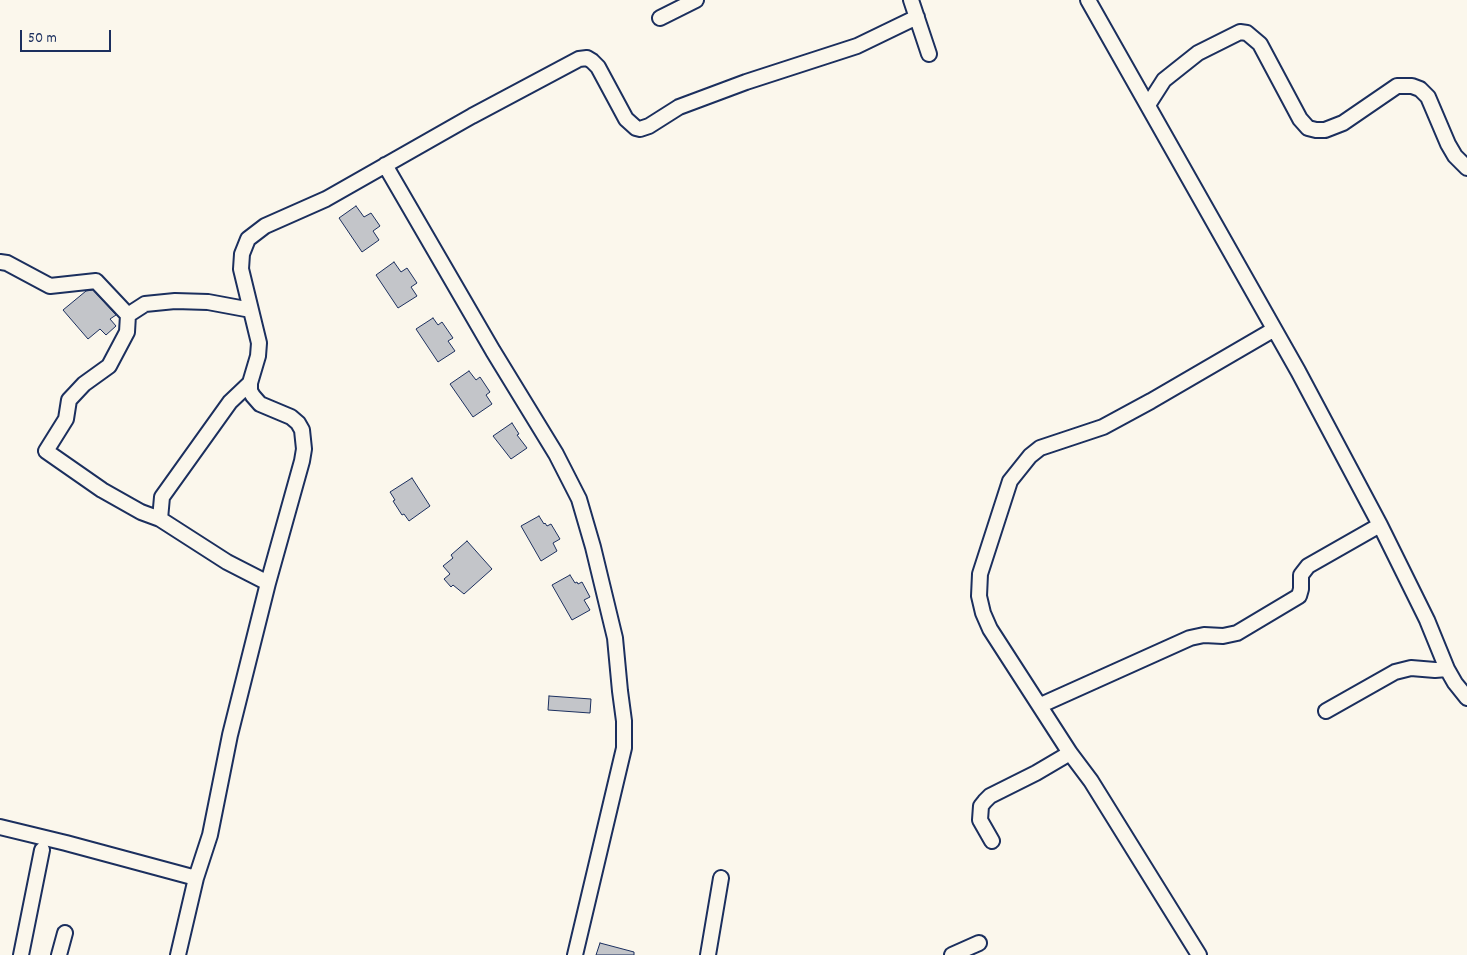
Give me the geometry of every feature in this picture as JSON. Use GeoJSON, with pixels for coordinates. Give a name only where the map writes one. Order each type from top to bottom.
{"type":"FeatureCollection","features":[{"type":"Feature","properties":{"kind":"street"},"geometry":{"type":"LineString","coordinates":[[660,18],[696,0]]}},
{"type":"Feature","properties":{"kind":"street"},"geometry":{"type":"LineString","coordinates":[[911,0],[930,54]]}},
{"type":"Feature","properties":{"kind":"street"},"geometry":{"type":"LineString","coordinates":[[1088,0],[1273,330],[1298,370],[1380,525],[1427,620],[1447,668],[1461,683],[1467,698]]}},
{"type":"Feature","properties":{"kind":"street"},"geometry":{"type":"LineString","coordinates":[[178,955],[196,878],[210,835],[230,735],[268,583],[302,461],[302,430],[298,423],[291,417],[256,401],[250,391],[259,343],[241,269],[242,254],[248,239],[265,226],[326,199],[489,107],[579,59],[586,58],[598,67],[626,119],[636,128],[640,129],[649,126],[679,107],[755,79],[857,46],[917,17]]}},
{"type":"Feature","properties":{"kind":"street"},"geometry":{"type":"LineString","coordinates":[[1148,105],[1164,80],[1198,53],[1240,32],[1247,33],[1260,44],[1300,119],[1308,128],[1325,130],[1343,123],[1398,86],[1412,86],[1420,89],[1428,97],[1448,144],[1455,156],[1467,168]]}},
{"type":"Feature","properties":{"kind":"street"},"geometry":{"type":"LineString","coordinates":[[385,165],[483,334],[556,454],[579,499],[594,548],[615,638],[624,721],[624,748],[575,955]]}},
{"type":"Feature","properties":{"kind":"street"},"geometry":{"type":"LineString","coordinates":[[0,262],[50,286],[96,281],[128,315],[127,332],[108,366],[84,384],[69,400],[66,419],[46,451],[102,490],[141,512],[160,519],[227,562],[268,583]]}},
{"type":"Feature","properties":{"kind":"street"},"geometry":{"type":"LineString","coordinates":[[128,315],[145,304],[175,301],[208,302],[252,310]]}},
{"type":"Feature","properties":{"kind":"street"},"geometry":{"type":"LineString","coordinates":[[1199,955],[1132,844],[1091,781],[1070,753],[1041,705],[990,629],[983,613],[979,596],[980,574],[1013,476],[1030,456],[1040,448],[1103,427],[1152,401],[1273,330]]}},
{"type":"Feature","properties":{"kind":"street"},"geometry":{"type":"LineString","coordinates":[[160,519],[162,497],[230,402],[250,383]]}},
{"type":"Feature","properties":{"kind":"street"},"geometry":{"type":"LineString","coordinates":[[1041,705],[1190,638],[1204,635],[1223,636],[1237,633],[1299,596],[1301,575],[1308,566],[1380,525]]}},
{"type":"Feature","properties":{"kind":"street"},"geometry":{"type":"LineString","coordinates":[[1326,711],[1394,672],[1411,668],[1435,670],[1447,668]]}},
{"type":"Feature","properties":{"kind":"street"},"geometry":{"type":"LineString","coordinates":[[992,841],[980,820],[981,806],[985,800],[1070,753]]}},
{"type":"Feature","properties":{"kind":"street"},"geometry":{"type":"LineString","coordinates":[[0,827],[196,878]]}},
{"type":"Feature","properties":{"kind":"street"},"geometry":{"type":"LineString","coordinates":[[21,955],[42,850]]}},
{"type":"Feature","properties":{"kind":"street"},"geometry":{"type":"LineString","coordinates":[[708,955],[721,878]]}},
{"type":"Feature","properties":{"kind":"street"},"geometry":{"type":"LineString","coordinates":[[59,955],[65,933]]}},
{"type":"Feature","properties":{"kind":"street"},"geometry":{"type":"LineString","coordinates":[[952,955],[979,943]]}},
{"type":"Feature","properties":{"kind":"building"},"geometry":{"type":"Polygon","coordinates":[[[356,206],[364,217],[371,213],[380,226],[373,231],[379,240],[362,252],[339,218],[356,206]]]}},
{"type":"Feature","properties":{"kind":"building"},"geometry":{"type":"Polygon","coordinates":[[[394,262],[401,272],[407,268],[417,283],[411,287],[417,296],[398,308],[376,275],[394,262]]]}},
{"type":"Feature","properties":{"kind":"building"},"geometry":{"type":"Polygon","coordinates":[[[93,290],[116,315],[110,319],[116,326],[106,335],[100,329],[88,339],[63,310],[86,291],[93,290]]]}},
{"type":"Feature","properties":{"kind":"building"},"geometry":{"type":"Polygon","coordinates":[[[433,318],[438,325],[442,322],[453,338],[448,341],[455,351],[438,362],[416,329],[433,318]]]}},
{"type":"Feature","properties":{"kind":"building"},"geometry":{"type":"Polygon","coordinates":[[[469,371],[476,380],[480,377],[490,392],[486,395],[492,404],[473,417],[450,384],[469,371]]]}},
{"type":"Feature","properties":{"kind":"building"},"geometry":{"type":"Polygon","coordinates":[[[512,423],[519,434],[517,435],[527,448],[511,459],[493,436],[512,423]]]}},
{"type":"Feature","properties":{"kind":"building"},"geometry":{"type":"Polygon","coordinates":[[[412,478],[430,506],[409,521],[404,514],[402,515],[393,501],[395,500],[390,492],[412,478]]]}},
{"type":"Feature","properties":{"kind":"building"},"geometry":{"type":"Polygon","coordinates":[[[539,516],[547,526],[551,524],[560,539],[553,543],[557,551],[541,561],[521,526],[539,516]]]}},
{"type":"Feature","properties":{"kind":"building"},"geometry":{"type":"Polygon","coordinates":[[[467,541],[492,569],[464,594],[453,585],[451,587],[444,579],[450,574],[443,566],[453,558],[451,555],[467,541]]]}},
{"type":"Feature","properties":{"kind":"building"},"geometry":{"type":"Polygon","coordinates":[[[570,575],[575,583],[582,582],[590,597],[584,600],[590,610],[572,620],[552,585],[570,575]]]}},
{"type":"Feature","properties":{"kind":"building"},"geometry":{"type":"Polygon","coordinates":[[[549,696],[591,699],[590,713],[548,710],[549,696]]]}},
{"type":"Feature","properties":{"kind":"building"},"geometry":{"type":"Polygon","coordinates":[[[600,943],[634,952],[634,955],[596,955],[600,943]]]}}]}
